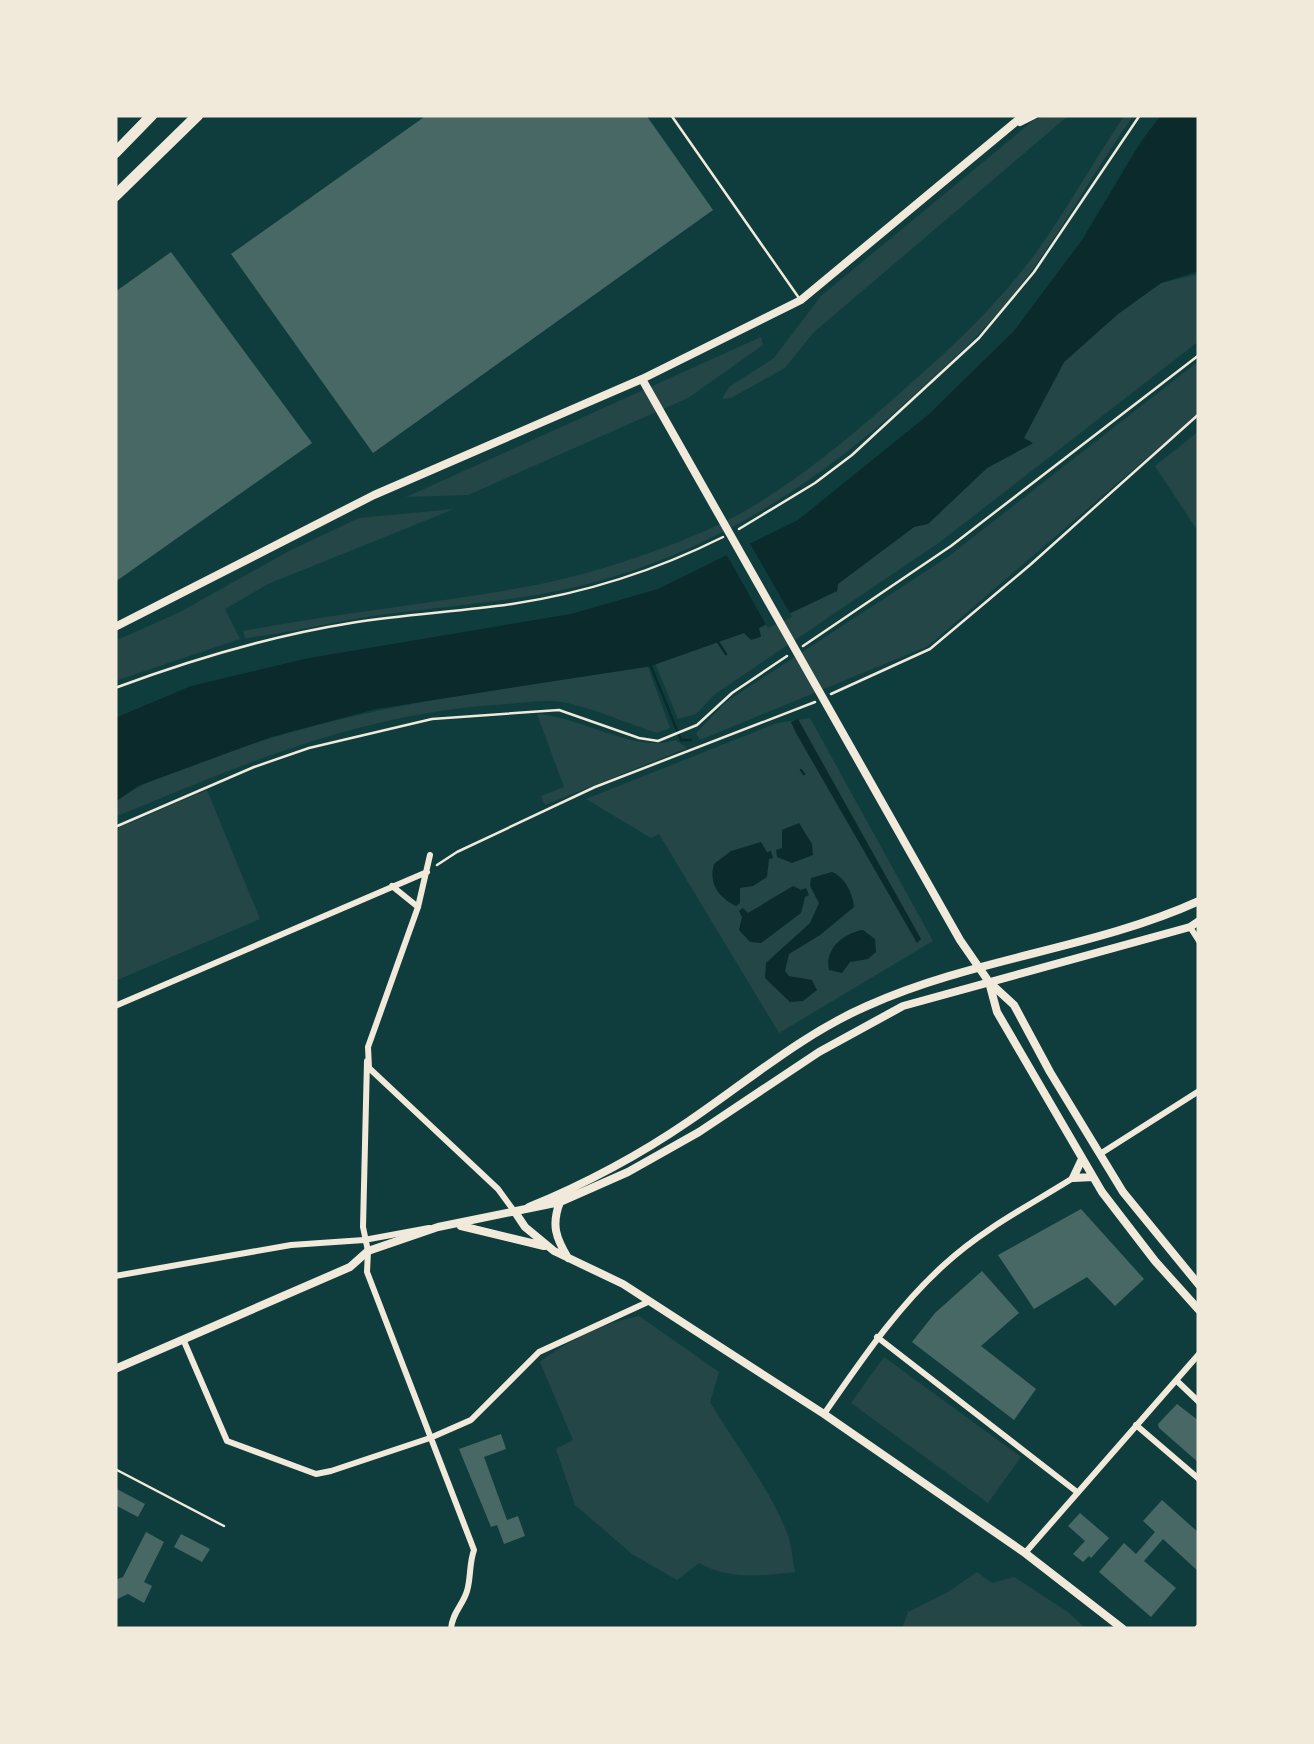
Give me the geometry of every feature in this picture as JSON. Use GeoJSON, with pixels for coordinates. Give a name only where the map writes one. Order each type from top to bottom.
{"type":"FeatureCollection","features":[{"type":"Feature","properties":{"kind":"highway"},"geometry":{"type":"LineString","coordinates":[[115,153],[152,115]]}},
{"type":"Feature","properties":{"kind":"highway"},"geometry":{"type":"LineString","coordinates":[[115,196],[198,115]]}},
{"type":"Feature","properties":{"kind":"street"},"geometry":{"type":"LineString","coordinates":[[115,627],[374,496],[642,379],[801,300],[1024,115]]}},
{"type":"Feature","properties":{"kind":"street"},"geometry":{"type":"LineString","coordinates":[[1016,124],[1034,115]]}},
{"type":"Feature","properties":{"kind":"street"},"geometry":{"type":"LineString","coordinates":[[642,379],[920,872],[989,982],[1020,1013],[1099,1155],[1146,1222],[1199,1285]]}},
{"type":"Feature","properties":{"kind":"street"},"geometry":{"type":"LineString","coordinates":[[430,855],[418,907],[368,1047],[364,1240],[368,1251],[366,1272],[474,1550],[466,1593],[454,1610],[451,1629]]}},
{"type":"Feature","properties":{"kind":"street"},"geometry":{"type":"LineString","coordinates":[[115,1006],[428,872]]}},
{"type":"Feature","properties":{"kind":"street"},"geometry":{"type":"LineString","coordinates":[[392,886],[418,907]]}},
{"type":"Feature","properties":{"kind":"street"},"geometry":{"type":"LineString","coordinates":[[515,1212],[633,1158],[784,1052],[844,1016],[898,993],[1153,919],[1199,901]]}},
{"type":"Feature","properties":{"kind":"street"},"geometry":{"type":"LineString","coordinates":[[115,1369],[350,1267],[368,1251],[438,1228],[560,1202],[628,1172],[700,1132],[819,1052],[886,1014],[922,999],[1194,924],[1199,941]]}},
{"type":"Feature","properties":{"kind":"street"},"geometry":{"type":"LineString","coordinates":[[989,982],[997,1012],[1093,1177],[1129,1229],[1199,1310]]}},
{"type":"Feature","properties":{"kind":"street"},"geometry":{"type":"LineString","coordinates":[[367,1060],[369,1068],[498,1189],[526,1227],[549,1247],[650,1301],[824,1414],[1025,1553],[1123,1629]]}},
{"type":"Feature","properties":{"kind":"street"},"geometry":{"type":"LineString","coordinates":[[1099,1155],[1199,1092]]}},
{"type":"Feature","properties":{"kind":"street"},"geometry":{"type":"LineString","coordinates":[[1073,1178],[1082,1159]]}},
{"type":"Feature","properties":{"kind":"street"},"geometry":{"type":"LineString","coordinates":[[824,1414],[877,1338],[946,1262],[1073,1178],[1093,1177]]}},
{"type":"Feature","properties":{"kind":"street"},"geometry":{"type":"LineString","coordinates":[[560,1202],[556,1237],[568,1258]]}},
{"type":"Feature","properties":{"kind":"street"},"geometry":{"type":"LineString","coordinates":[[452,1225],[549,1247]]}},
{"type":"Feature","properties":{"kind":"street"},"geometry":{"type":"LineString","coordinates":[[115,1276],[291,1245],[364,1240],[418,1228],[438,1228]]}},
{"type":"Feature","properties":{"kind":"street"},"geometry":{"type":"LineString","coordinates":[[349,1239],[368,1251]]}},
{"type":"Feature","properties":{"kind":"street"},"geometry":{"type":"LineString","coordinates":[[183,1339],[227,1441],[316,1474],[430,1438],[470,1420],[538,1352],[650,1301]]}},
{"type":"Feature","properties":{"kind":"street"},"geometry":{"type":"LineString","coordinates":[[877,1338],[1077,1492]]}},
{"type":"Feature","properties":{"kind":"street"},"geometry":{"type":"LineString","coordinates":[[1025,1553],[1199,1354]]}},
{"type":"Feature","properties":{"kind":"street"},"geometry":{"type":"LineString","coordinates":[[1177,1382],[1199,1402]]}},
{"type":"Feature","properties":{"kind":"street"},"geometry":{"type":"LineString","coordinates":[[1136,1425],[1199,1479]]}},
{"type":"Feature","properties":{"kind":"lane"},"geometry":{"type":"LineString","coordinates":[[670,115],[801,300]]}},
{"type":"Feature","properties":{"kind":"lane"},"geometry":{"type":"LineString","coordinates":[[115,1468],[224,1526]]}},
{"type":"Feature","properties":{"kind":"path"},"geometry":{"type":"LineString","coordinates":[[738,529],[815,483],[852,455],[972,346],[1026,283],[1140,115]]}},
{"type":"Feature","properties":{"kind":"path"},"geometry":{"type":"LineString","coordinates":[[115,827],[291,754],[432,720],[559,710],[658,741],[689,730],[772,665],[951,546],[1199,356]]}},
{"type":"Feature","properties":{"kind":"path"},"geometry":{"type":"LineString","coordinates":[[428,872],[457,852],[595,787],[803,709],[865,676],[930,649],[1199,414]]}},
{"type":"Feature","properties":{"kind":"path"},"geometry":{"type":"LineString","coordinates":[[115,688],[177,664],[273,637],[388,617],[516,603],[587,588],[674,560],[724,536]]}},
{"type":"Feature","properties":{"kind":"shaded area"},"geometry":{"type":"Polygon","coordinates":[[[1047,115],[1069,115],[813,333],[785,368],[731,398],[722,399],[729,387],[774,358],[821,296],[1034,120],[1047,115]]]}},
{"type":"Feature","properties":{"kind":"shaded area"},"geometry":{"type":"Polygon","coordinates":[[[1125,115],[1134,115],[1035,265],[987,325],[891,416],[780,499],[700,543],[584,585],[245,638],[243,631],[567,578],[683,540],[760,502],[855,432],[984,314],[1039,249],[1125,115]]]}},
{"type":"Feature","properties":{"kind":"shaded area"},"geometry":{"type":"Polygon","coordinates":[[[1161,115],[1199,115],[1199,271],[1161,283],[1118,314],[1064,362],[1024,438],[1033,443],[987,468],[928,524],[914,527],[838,584],[837,591],[759,628],[761,637],[751,640],[744,633],[651,666],[376,709],[271,737],[138,786],[115,802],[115,718],[191,686],[309,658],[571,614],[658,589],[798,520],[928,415],[1014,331],[1082,240],[1161,115]]]}},
{"type":"Feature","properties":{"kind":"shaded area"},"geometry":{"type":"Polygon","coordinates":[[[1199,274],[1199,341],[940,542],[715,694],[696,714],[678,719],[655,663],[744,633],[761,636],[758,628],[837,591],[837,584],[914,527],[928,523],[987,468],[1032,444],[1023,439],[1064,362],[1118,314],[1161,283],[1199,274]]]}},
{"type":"Feature","properties":{"kind":"shaded area"},"geometry":{"type":"Polygon","coordinates":[[[761,337],[763,345],[688,398],[468,495],[406,497],[761,337]]]}},
{"type":"Feature","properties":{"kind":"shaded area"},"geometry":{"type":"Polygon","coordinates":[[[1199,361],[1199,413],[928,646],[700,740],[696,733],[726,702],[949,556],[1199,361]]]}},
{"type":"Feature","properties":{"kind":"shaded area"},"geometry":{"type":"Polygon","coordinates":[[[1199,431],[1199,533],[1155,466],[1199,431]]]}},
{"type":"Feature","properties":{"kind":"shaded area"},"geometry":{"type":"Polygon","coordinates":[[[454,509],[268,584],[225,609],[240,639],[115,681],[115,641],[178,613],[289,551],[359,518],[454,509]]]}},
{"type":"Feature","properties":{"kind":"shaded area"},"geometry":{"type":"Polygon","coordinates":[[[648,667],[670,728],[657,733],[562,702],[443,711],[394,719],[300,745],[115,817],[115,802],[157,778],[285,734],[439,699],[648,667]]]}},
{"type":"Feature","properties":{"kind":"shaded area"},"geometry":{"type":"Polygon","coordinates":[[[537,714],[627,739],[660,743],[675,740],[687,748],[545,805],[541,796],[564,787],[537,714]]]}},
{"type":"Feature","properties":{"kind":"shaded area"},"geometry":{"type":"Polygon","coordinates":[[[810,718],[933,941],[779,1033],[659,834],[651,838],[586,799],[777,723],[810,718]]]}},
{"type":"Feature","properties":{"kind":"shaded area"},"geometry":{"type":"Polygon","coordinates":[[[798,719],[921,939],[917,943],[796,733],[791,722],[798,719]]]}},
{"type":"Feature","properties":{"kind":"shaded area"},"geometry":{"type":"Polygon","coordinates":[[[207,790],[260,919],[115,981],[115,829],[207,790]]]}},
{"type":"Feature","properties":{"kind":"shaded area"},"geometry":{"type":"Polygon","coordinates":[[[799,823],[812,844],[813,855],[792,863],[777,857],[776,850],[782,848],[782,830],[799,823]]]}},
{"type":"Feature","properties":{"kind":"shaded area"},"geometry":{"type":"Polygon","coordinates":[[[761,842],[773,858],[769,859],[767,877],[753,886],[740,888],[740,903],[736,906],[717,890],[714,864],[731,851],[761,842]]]}},
{"type":"Feature","properties":{"kind":"shaded area"},"geometry":{"type":"Polygon","coordinates":[[[832,872],[847,886],[854,907],[789,954],[785,971],[789,976],[812,980],[817,990],[803,1001],[790,1002],[765,978],[766,963],[810,923],[819,903],[810,886],[811,878],[832,872]]]}},
{"type":"Feature","properties":{"kind":"shaded area"},"geometry":{"type":"Polygon","coordinates":[[[793,886],[806,888],[809,895],[801,913],[761,943],[750,942],[739,930],[739,911],[743,908],[748,913],[793,886]]]}},
{"type":"Feature","properties":{"kind":"shaded area"},"geometry":{"type":"Polygon","coordinates":[[[863,930],[875,939],[876,952],[868,959],[850,962],[842,973],[829,970],[830,955],[837,943],[863,930]]]}},
{"type":"Feature","properties":{"kind":"shaded area"},"geometry":{"type":"Polygon","coordinates":[[[639,1316],[719,1372],[710,1402],[779,1515],[790,1542],[795,1572],[734,1574],[699,1563],[677,1580],[632,1554],[575,1505],[556,1449],[573,1440],[540,1362],[587,1333],[639,1316]]]}},
{"type":"Feature","properties":{"kind":"shaded area"},"geometry":{"type":"Polygon","coordinates":[[[884,1357],[1021,1457],[988,1503],[851,1403],[884,1357]]]}},
{"type":"Feature","properties":{"kind":"shaded area"},"geometry":{"type":"Polygon","coordinates":[[[977,1572],[992,1583],[1014,1577],[1068,1612],[1086,1629],[902,1629],[908,1612],[977,1572]]]}},
{"type":"Feature","properties":{"kind":"pier"},"geometry":{"type":"Polygon","coordinates":[[[748,540],[792,617],[768,628],[725,552],[748,540]]]}},
{"type":"Feature","properties":{"kind":"building"},"geometry":{"type":"Polygon","coordinates":[[[427,115],[646,115],[713,210],[373,453],[231,254],[427,115]]]}},
{"type":"Feature","properties":{"kind":"building"},"geometry":{"type":"Polygon","coordinates":[[[171,252],[312,443],[115,582],[115,292],[171,252]]]}},
{"type":"Feature","properties":{"kind":"building"},"geometry":{"type":"Polygon","coordinates":[[[1081,1209],[1144,1279],[1115,1306],[1087,1277],[1034,1309],[998,1255],[1081,1209]]]}},
{"type":"Feature","properties":{"kind":"building"},"geometry":{"type":"Polygon","coordinates":[[[982,1271],[1019,1313],[981,1346],[1036,1389],[1014,1420],[912,1342],[935,1313],[982,1271]]]}},
{"type":"Feature","properties":{"kind":"building"},"geometry":{"type":"Polygon","coordinates":[[[1177,1404],[1199,1421],[1199,1463],[1159,1428],[1158,1424],[1177,1404]]]}},
{"type":"Feature","properties":{"kind":"building"},"geometry":{"type":"Polygon","coordinates":[[[501,1434],[506,1449],[484,1457],[507,1520],[518,1516],[525,1536],[504,1544],[497,1525],[491,1527],[459,1449],[501,1434]]]}},
{"type":"Feature","properties":{"kind":"building"},"geometry":{"type":"Polygon","coordinates":[[[115,1488],[145,1504],[138,1517],[115,1505],[115,1488]]]}},
{"type":"Feature","properties":{"kind":"building"},"geometry":{"type":"Polygon","coordinates":[[[1162,1500],[1199,1533],[1199,1572],[1163,1539],[1144,1561],[1176,1588],[1151,1617],[1099,1572],[1124,1543],[1136,1554],[1155,1532],[1143,1521],[1162,1500]]]}},
{"type":"Feature","properties":{"kind":"building"},"geometry":{"type":"Polygon","coordinates":[[[1080,1513],[1109,1538],[1083,1562],[1073,1554],[1085,1541],[1068,1526],[1080,1513]]]}},
{"type":"Feature","properties":{"kind":"building"},"geometry":{"type":"Polygon","coordinates":[[[146,1532],[164,1542],[144,1582],[152,1586],[144,1603],[128,1594],[115,1600],[115,1580],[123,1577],[146,1532]]]}},
{"type":"Feature","properties":{"kind":"building"},"geometry":{"type":"Polygon","coordinates":[[[181,1534],[210,1549],[202,1562],[174,1547],[181,1534]]]}},
{"type":"Feature","properties":{"kind":"waterway"},"geometry":{"type":"LineString","coordinates":[[716,639],[726,654]]}},
{"type":"Feature","properties":{"kind":"waterway"},"geometry":{"type":"LineString","coordinates":[[650,664],[681,740],[691,740]]}},
{"type":"Feature","properties":{"kind":"waterway"},"geometry":{"type":"LineString","coordinates":[[801,770],[804,774]]}}]}
